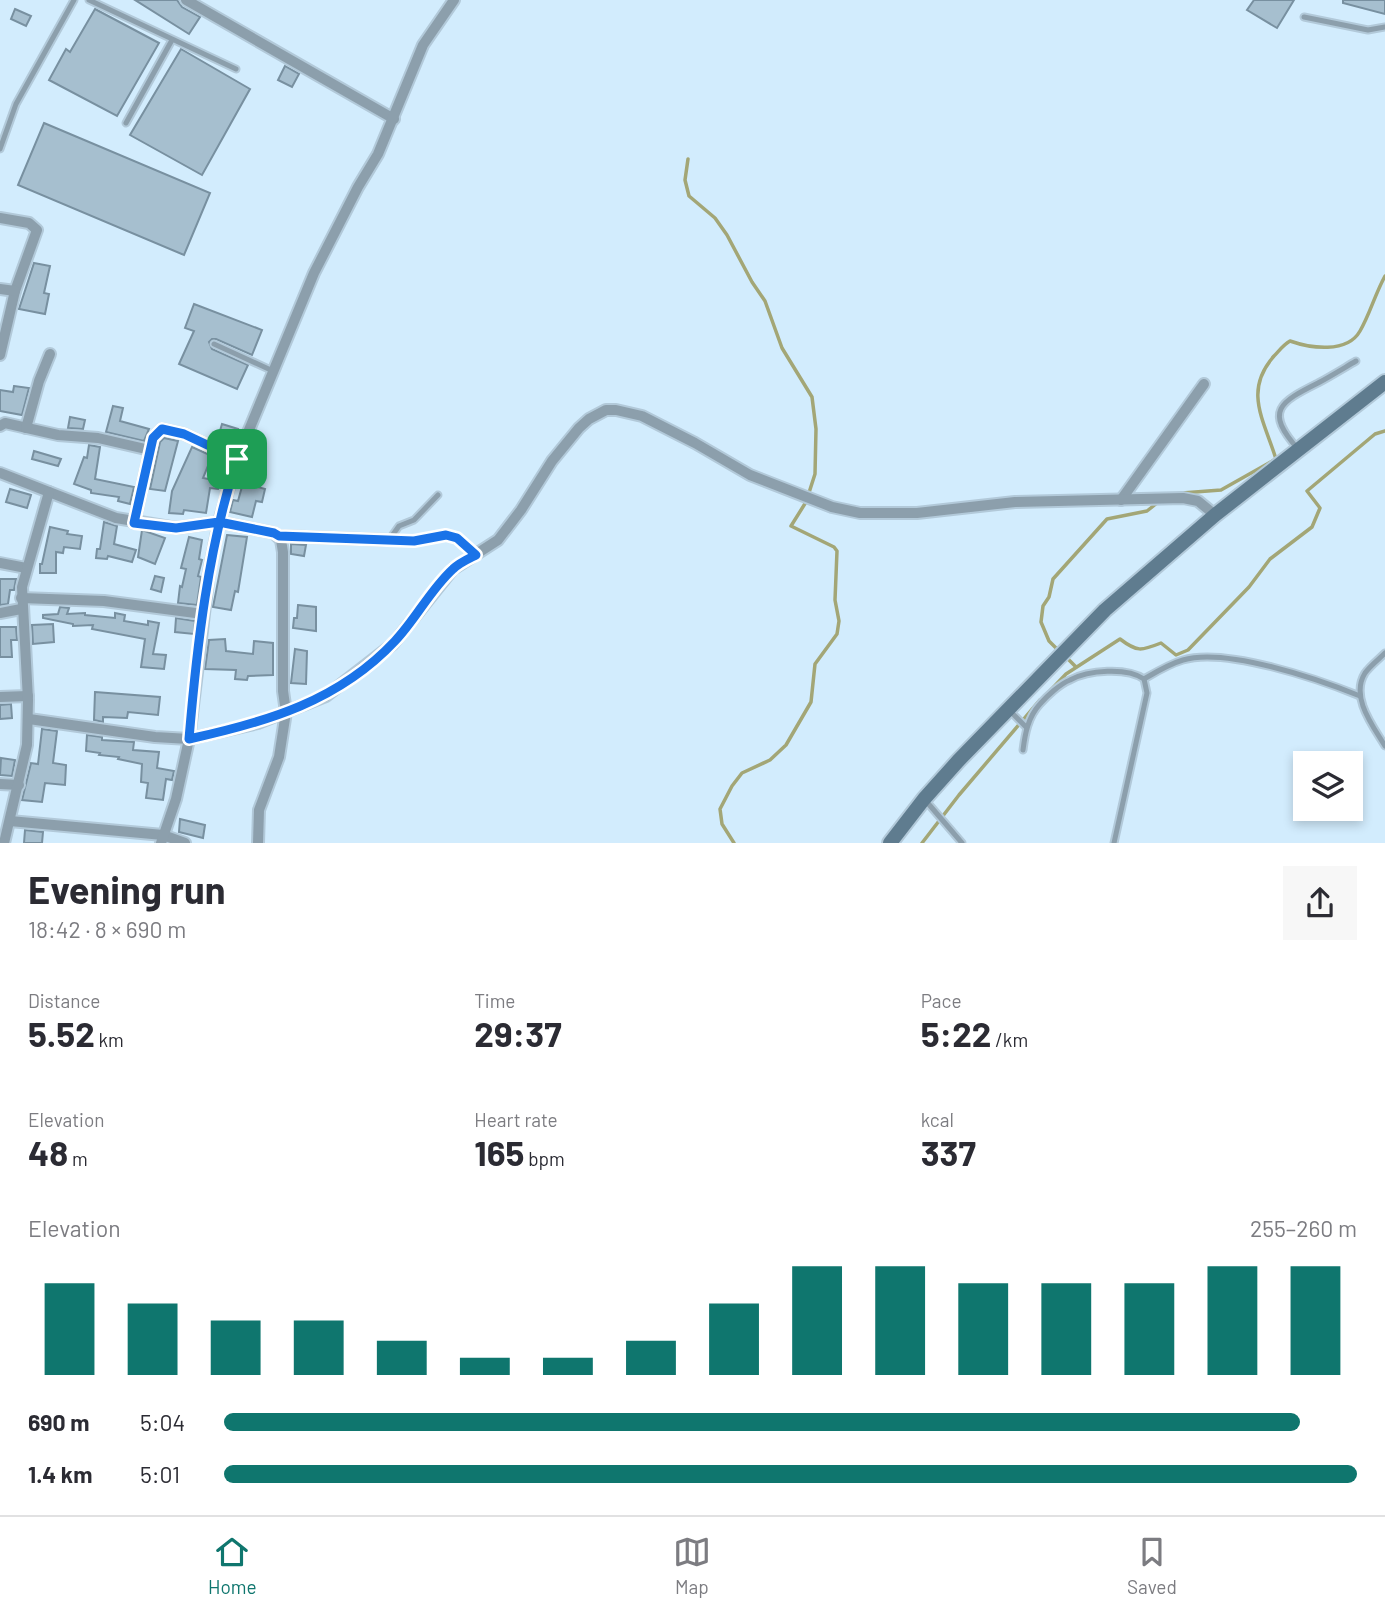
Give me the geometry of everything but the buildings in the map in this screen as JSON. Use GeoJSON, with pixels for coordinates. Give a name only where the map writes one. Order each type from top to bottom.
{"type":"FeatureCollection","features":[{"type":"Feature","properties":{"kind":"street"},"geometry":{"type":"LineString","coordinates":[[186,0],[394,120]]}},
{"type":"Feature","properties":{"kind":"street"},"geometry":{"type":"LineString","coordinates":[[162,839],[176,799],[189,739],[203,614],[219,522],[237,459],[314,273],[378,154],[394,120],[419,52],[454,0]]}},
{"type":"Feature","properties":{"kind":"street"},"geometry":{"type":"LineString","coordinates":[[0,218],[29,223],[37,230],[15,291],[0,355]]}},
{"type":"Feature","properties":{"kind":"street"},"geometry":{"type":"LineString","coordinates":[[0,289],[15,291]]}},
{"type":"Feature","properties":{"kind":"street"},"geometry":{"type":"LineString","coordinates":[[26,428],[50,354]]}},
{"type":"Feature","properties":{"kind":"street"},"geometry":{"type":"LineString","coordinates":[[890,843],[924,799],[1007,709],[1105,610],[1214,516],[1385,382]]}},
{"type":"Feature","properties":{"kind":"street"},"geometry":{"type":"LineString","coordinates":[[1121,500],[1204,384]]}},
{"type":"Feature","properties":{"kind":"street"},"geometry":{"type":"LineString","coordinates":[[29,719],[155,737],[189,739],[258,723],[326,696],[378,657],[406,629],[453,569],[488,548],[505,531],[552,461],[579,428],[589,419],[606,411],[616,410],[642,416],[757,479],[832,507],[860,513],[917,513],[1015,502],[1190,499],[1205,506],[1214,516]]}},
{"type":"Feature","properties":{"kind":"street"},"geometry":{"type":"LineString","coordinates":[[0,426],[3,423],[150,450]]}},
{"type":"Feature","properties":{"kind":"street"},"geometry":{"type":"LineString","coordinates":[[134,523],[150,450],[156,434],[162,429],[184,434],[237,459]]}},
{"type":"Feature","properties":{"kind":"street"},"geometry":{"type":"LineString","coordinates":[[0,473],[134,523],[176,528],[219,522],[279,536],[389,540]]}},
{"type":"Feature","properties":{"kind":"street"},"geometry":{"type":"LineString","coordinates":[[4,843],[19,785],[29,719],[21,604],[26,568],[49,492]]}},
{"type":"Feature","properties":{"kind":"street"},"geometry":{"type":"LineString","coordinates":[[258,843],[259,810],[279,757],[286,712],[283,691],[283,551],[279,536]]}},
{"type":"Feature","properties":{"kind":"street"},"geometry":{"type":"LineString","coordinates":[[0,563],[26,568]]}},
{"type":"Feature","properties":{"kind":"street"},"geometry":{"type":"LineString","coordinates":[[0,613],[21,604],[104,601],[203,614]]}},
{"type":"Feature","properties":{"kind":"street"},"geometry":{"type":"LineString","coordinates":[[0,697],[28,696]]}},
{"type":"Feature","properties":{"kind":"street"},"geometry":{"type":"LineString","coordinates":[[0,783],[19,785]]}},
{"type":"Feature","properties":{"kind":"street"},"geometry":{"type":"LineString","coordinates":[[10,821],[185,843]]}},
{"type":"Feature","properties":{"kind":"lane"},"geometry":{"type":"LineString","coordinates":[[0,149],[16,104],[74,0]]}},
{"type":"Feature","properties":{"kind":"lane"},"geometry":{"type":"LineString","coordinates":[[89,0],[236,69]]}},
{"type":"Feature","properties":{"kind":"lane"},"geometry":{"type":"LineString","coordinates":[[1304,17],[1368,30],[1385,27]]}},
{"type":"Feature","properties":{"kind":"lane"},"geometry":{"type":"LineString","coordinates":[[126,123],[172,40]]}},
{"type":"Feature","properties":{"kind":"lane"},"geometry":{"type":"LineString","coordinates":[[214,344],[273,371]]}},
{"type":"Feature","properties":{"kind":"lane"},"geometry":{"type":"LineString","coordinates":[[1298,449],[1283,432],[1279,413],[1281,407],[1295,394],[1356,361]]}},
{"type":"Feature","properties":{"kind":"lane"},"geometry":{"type":"LineString","coordinates":[[389,540],[399,526],[414,520],[438,495]]}},
{"type":"Feature","properties":{"kind":"lane"},"geometry":{"type":"LineString","coordinates":[[389,540],[414,541],[446,535],[457,538],[476,555]]}},
{"type":"Feature","properties":{"kind":"lane"},"geometry":{"type":"LineString","coordinates":[[1385,653],[1364,674],[1360,696],[1367,715],[1385,746]]}},
{"type":"Feature","properties":{"kind":"lane"},"geometry":{"type":"LineString","coordinates":[[1144,679],[1184,659],[1218,657],[1308,677],[1360,696]]}},
{"type":"Feature","properties":{"kind":"lane"},"geometry":{"type":"LineString","coordinates":[[1023,750],[1026,727],[1039,704],[1070,679],[1112,670],[1138,675],[1144,679],[1147,693],[1114,843]]}},
{"type":"Feature","properties":{"kind":"lane"},"geometry":{"type":"LineString","coordinates":[[1007,709],[1026,727]]}},
{"type":"Feature","properties":{"kind":"lane"},"geometry":{"type":"LineString","coordinates":[[924,799],[962,843]]}},
{"type":"Feature","properties":{"kind":"waterway"},"geometry":{"type":"LineString","coordinates":[[688,159],[685,180],[689,196],[715,218],[727,235],[765,301],[782,348],[812,397],[816,429],[815,474],[806,502],[791,526],[837,551],[837,634],[815,664],[811,702],[786,745],[770,760],[742,773],[720,809],[722,824],[734,843]]}},
{"type":"Feature","properties":{"kind":"waterway"},"geometry":{"type":"LineString","coordinates":[[1182,493],[1221,490],[1276,459],[1259,406],[1260,381],[1265,369],[1290,341],[1308,346],[1328,347],[1346,343],[1354,338],[1364,324],[1385,276]]}},
{"type":"Feature","properties":{"kind":"waterway"},"geometry":{"type":"LineString","coordinates":[[1046,695],[1066,674],[1120,639],[1139,649],[1161,643],[1176,655],[1188,650],[1249,587],[1270,559],[1312,527],[1320,508],[1307,491],[1375,434],[1385,431]]}},
{"type":"Feature","properties":{"kind":"waterway"},"geometry":{"type":"LineString","coordinates":[[1060,652],[1049,641],[1041,622],[1043,606],[1049,597],[1053,579],[1107,519],[1147,511],[1157,503]]}},
{"type":"Feature","properties":{"kind":"waterway"},"geometry":{"type":"LineString","coordinates":[[1066,657],[1076,667]]}},
{"type":"Feature","properties":{"kind":"waterway"},"geometry":{"type":"LineString","coordinates":[[922,843],[1040,700]]}},
{"type":"Feature","properties":{"kind":"route"},"geometry":{"type":"LineString","coordinates":[[237,459],[184,434],[162,429],[153,438],[134,523],[176,528],[219,522],[279,536],[414,541],[446,535],[457,538],[476,555],[453,569],[393,644],[337,689],[308,705],[258,723],[189,739],[209,572],[219,522],[237,459]]}}]}
